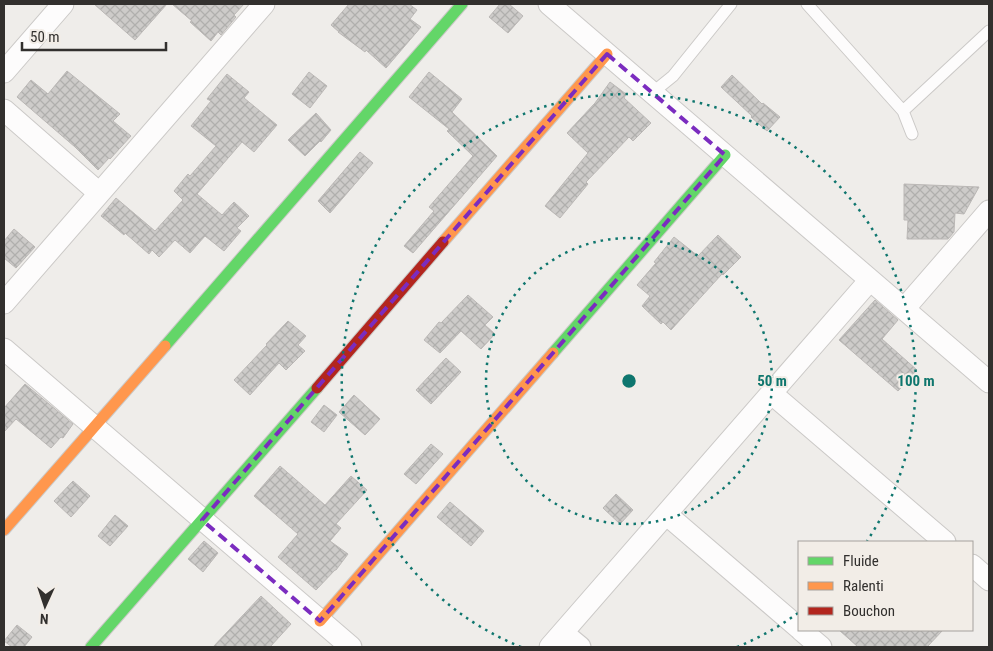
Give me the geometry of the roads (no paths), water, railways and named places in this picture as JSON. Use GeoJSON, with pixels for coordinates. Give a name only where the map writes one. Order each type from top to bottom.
{"type":"FeatureCollection","features":[{"type":"Feature","properties":{"kind":"street"},"geometry":{"type":"LineString","coordinates":[[4,72],[63,4]]}},
{"type":"Feature","properties":{"kind":"street"},"geometry":{"type":"LineString","coordinates":[[4,303],[264,4]]}},
{"type":"Feature","properties":{"kind":"street"},"geometry":{"type":"LineString","coordinates":[[4,530],[462,4]]}},
{"type":"Feature","properties":{"kind":"street"},"geometry":{"type":"LineString","coordinates":[[549,4],[989,382]]}},
{"type":"Feature","properties":{"kind":"street"},"geometry":{"type":"LineString","coordinates":[[91,647],[607,54]]}},
{"type":"Feature","properties":{"kind":"street"},"geometry":{"type":"LineString","coordinates":[[4,110],[100,193]]}},
{"type":"Feature","properties":{"kind":"street"},"geometry":{"type":"LineString","coordinates":[[320,620],[725,155]]}},
{"type":"Feature","properties":{"kind":"street"},"geometry":{"type":"LineString","coordinates":[[904,309],[989,211]]}},
{"type":"Feature","properties":{"kind":"street"},"geometry":{"type":"LineString","coordinates":[[580,647],[556,640],[870,280]]}},
{"type":"Feature","properties":{"kind":"street"},"geometry":{"type":"LineString","coordinates":[[4,349],[320,620],[344,645]]}},
{"type":"Feature","properties":{"kind":"street"},"geometry":{"type":"LineString","coordinates":[[771,393],[944,541]]}},
{"type":"Feature","properties":{"kind":"street"},"geometry":{"type":"LineString","coordinates":[[666,514],[798,627]]}},
{"type":"Feature","properties":{"kind":"street"},"geometry":{"type":"LineString","coordinates":[[973,567],[989,580]]}},
{"type":"Feature","properties":{"kind":"street"},"geometry":{"type":"LineString","coordinates":[[802,631],[822,647]]}},
{"type":"Feature","properties":{"kind":"lane"},"geometry":{"type":"LineString","coordinates":[[652,93],[673,76],[731,4]]}},
{"type":"Feature","properties":{"kind":"lane"},"geometry":{"type":"LineString","coordinates":[[807,4],[904,111],[912,134]]}},
{"type":"Feature","properties":{"kind":"lane"},"geometry":{"type":"LineString","coordinates":[[904,111],[989,31]]}}]}
